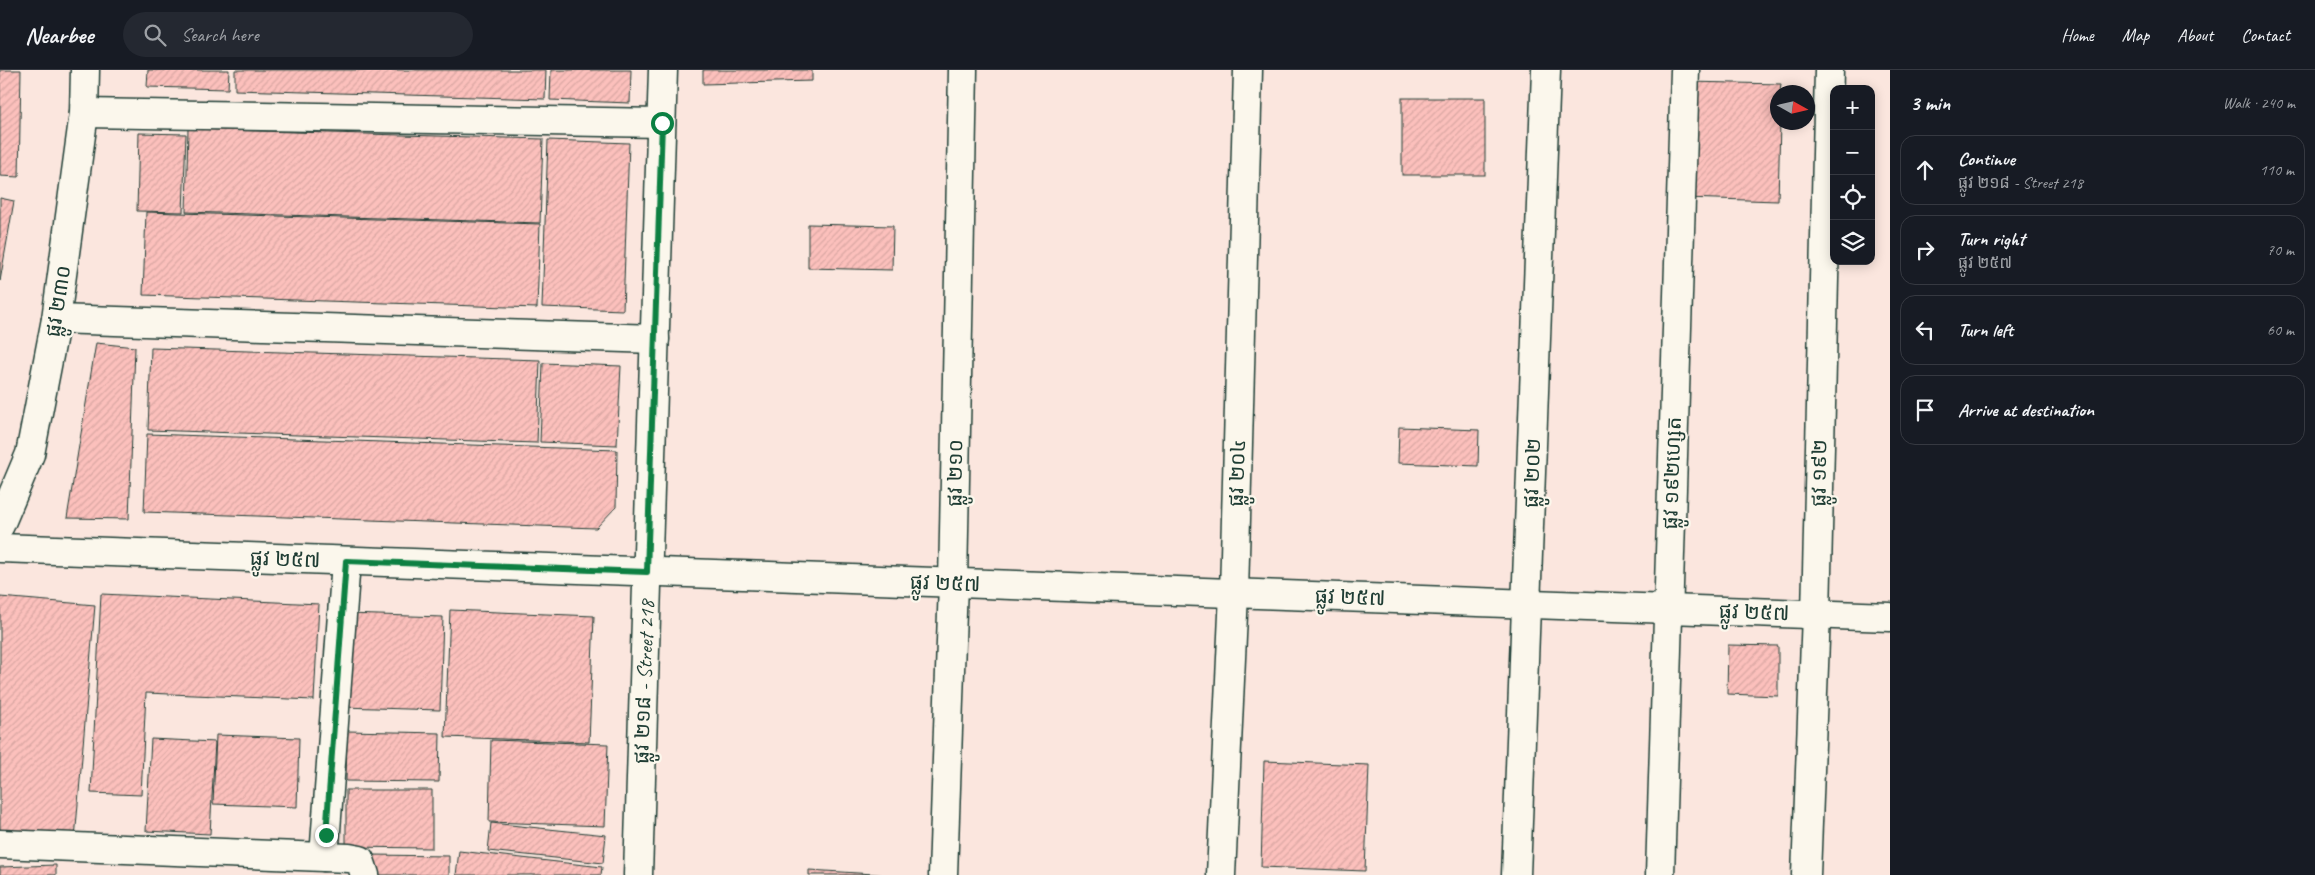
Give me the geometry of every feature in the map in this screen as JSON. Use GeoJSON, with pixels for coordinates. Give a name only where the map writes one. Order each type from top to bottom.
{"type":"FeatureCollection","features":[{"type":"Feature","properties":{"kind":"street","name":"ផ្លូវ ២៣០"},"geometry":{"type":"LineString","coordinates":[[0,525],[30,454],[56,318],[84,113],[85,70]]}},
{"type":"Feature","properties":{"kind":"street","name":"ផ្លូវ ២១៨ - Street 218"},"geometry":{"type":"LineString","coordinates":[[638,875],[663,70]]}},
{"type":"Feature","properties":{"kind":"street","name":"ផ្លូវ ២១០"},"geometry":{"type":"LineString","coordinates":[[942,875],[953,583],[963,70]]}},
{"type":"Feature","properties":{"kind":"street","name":"ផ្លូវ ២០៤"},"geometry":{"type":"LineString","coordinates":[[1221,875],[1234,593],[1248,70]]}},
{"type":"Feature","properties":{"kind":"street","name":"ផ្លូវ ២០២"},"geometry":{"type":"LineString","coordinates":[[1516,875],[1528,604],[1546,70]]}},
{"type":"Feature","properties":{"kind":"street","name":"ផ្លូវ ១៩២ហ្សេត"},"geometry":{"type":"LineString","coordinates":[[1660,875],[1685,70]]}},
{"type":"Feature","properties":{"kind":"street","name":"ផ្លូវ ១៩២"},"geometry":{"type":"LineString","coordinates":[[1806,875],[1816,614],[1829,70]]}},
{"type":"Feature","properties":{"kind":"street"},"geometry":{"type":"LineString","coordinates":[[84,113],[662,123]]}},
{"type":"Feature","properties":{"kind":"street"},"geometry":{"type":"LineString","coordinates":[[56,318],[655,339]]}},
{"type":"Feature","properties":{"kind":"street","name":"ផ្លូវ ២៥៧"},"geometry":{"type":"LineString","coordinates":[[0,548],[1890,617]]}},
{"type":"Feature","properties":{"kind":"street"},"geometry":{"type":"LineString","coordinates":[[324,857],[346,561]]}},
{"type":"Feature","properties":{"kind":"street"},"geometry":{"type":"LineString","coordinates":[[0,844],[360,860],[365,875]]}},
{"type":"Feature","properties":{"kind":"building"},"geometry":{"type":"Polygon","coordinates":[[[0,70],[21,70],[19,177],[0,176],[0,70]]]}},
{"type":"Feature","properties":{"kind":"building"},"geometry":{"type":"Polygon","coordinates":[[[148,70],[229,70],[228,89],[147,87],[148,70]]]}},
{"type":"Feature","properties":{"kind":"building"},"geometry":{"type":"Polygon","coordinates":[[[235,70],[546,70],[545,99],[235,90],[235,70]]]}},
{"type":"Feature","properties":{"kind":"building"},"geometry":{"type":"Polygon","coordinates":[[[551,70],[631,70],[630,103],[550,100],[551,70]]]}},
{"type":"Feature","properties":{"kind":"building"},"geometry":{"type":"Polygon","coordinates":[[[703,70],[812,70],[812,81],[703,84],[703,70]]]}},
{"type":"Feature","properties":{"kind":"building"},"geometry":{"type":"Polygon","coordinates":[[[1688,82],[1781,84],[1770,85],[1770,130],[1780,130],[1778,201],[1685,198],[1688,82]]]}},
{"type":"Feature","properties":{"kind":"building"},"geometry":{"type":"Polygon","coordinates":[[[1402,98],[1485,98],[1485,175],[1402,175],[1402,98]]]}},
{"type":"Feature","properties":{"kind":"building"},"geometry":{"type":"Polygon","coordinates":[[[188,129],[543,139],[540,223],[186,212],[188,129]]]}},
{"type":"Feature","properties":{"kind":"building"},"geometry":{"type":"Polygon","coordinates":[[[139,133],[186,134],[183,212],[137,211],[139,133]]]}},
{"type":"Feature","properties":{"kind":"building"},"geometry":{"type":"Polygon","coordinates":[[[548,140],[629,143],[623,310],[542,307],[548,140]]]}},
{"type":"Feature","properties":{"kind":"building"},"geometry":{"type":"Polygon","coordinates":[[[0,198],[14,201],[0,281],[0,198]]]}},
{"type":"Feature","properties":{"kind":"building"},"geometry":{"type":"Polygon","coordinates":[[[146,212],[540,224],[537,308],[143,295],[146,212]]]}},
{"type":"Feature","properties":{"kind":"building"},"geometry":{"type":"Polygon","coordinates":[[[808,224],[893,226],[892,270],[808,268],[808,224]]]}},
{"type":"Feature","properties":{"kind":"building"},"geometry":{"type":"Polygon","coordinates":[[[96,343],[135,347],[129,519],[67,518],[96,343]]]}},
{"type":"Feature","properties":{"kind":"building"},"geometry":{"type":"Polygon","coordinates":[[[151,348],[540,360],[537,443],[148,430],[151,348]]]}},
{"type":"Feature","properties":{"kind":"building"},"geometry":{"type":"Polygon","coordinates":[[[543,363],[621,366],[617,445],[540,442],[543,363]]]}},
{"type":"Feature","properties":{"kind":"building"},"geometry":{"type":"Polygon","coordinates":[[[1399,427],[1479,430],[1478,466],[1398,463],[1399,427]]]}},
{"type":"Feature","properties":{"kind":"building"},"geometry":{"type":"Polygon","coordinates":[[[147,434],[617,450],[616,507],[596,528],[144,512],[147,434]]]}},
{"type":"Feature","properties":{"kind":"building"},"geometry":{"type":"Polygon","coordinates":[[[101,594],[319,604],[314,700],[146,693],[141,795],[91,793],[101,594]]]}},
{"type":"Feature","properties":{"kind":"building"},"geometry":{"type":"Polygon","coordinates":[[[0,597],[95,605],[75,839],[0,833],[0,597]]]}},
{"type":"Feature","properties":{"kind":"building"},"geometry":{"type":"Polygon","coordinates":[[[450,610],[594,616],[589,742],[445,737],[450,610]]]}},
{"type":"Feature","properties":{"kind":"building"},"geometry":{"type":"Polygon","coordinates":[[[346,614],[443,617],[440,710],[342,707],[346,614]]]}},
{"type":"Feature","properties":{"kind":"building"},"geometry":{"type":"Polygon","coordinates":[[[1728,645],[1778,646],[1778,696],[1727,694],[1728,645]]]}},
{"type":"Feature","properties":{"kind":"building"},"geometry":{"type":"Polygon","coordinates":[[[347,731],[440,733],[439,782],[346,781],[347,731]]]}},
{"type":"Feature","properties":{"kind":"building"},"geometry":{"type":"Polygon","coordinates":[[[216,735],[299,738],[297,807],[213,804],[216,735]]]}},
{"type":"Feature","properties":{"kind":"building"},"geometry":{"type":"Polygon","coordinates":[[[151,739],[215,742],[210,834],[146,831],[151,739]]]}},
{"type":"Feature","properties":{"kind":"building"},"geometry":{"type":"Polygon","coordinates":[[[491,740],[608,744],[605,826],[489,822],[491,740]]]}},
{"type":"Feature","properties":{"kind":"building"},"geometry":{"type":"Polygon","coordinates":[[[1264,761],[1369,765],[1365,871],[1261,867],[1264,761]]]}},
{"type":"Feature","properties":{"kind":"building"},"geometry":{"type":"Polygon","coordinates":[[[346,790],[432,790],[432,848],[346,847],[346,790]]]}},
{"type":"Feature","properties":{"kind":"building"},"geometry":{"type":"Polygon","coordinates":[[[491,823],[606,835],[603,863],[488,851],[491,823]]]}},
{"type":"Feature","properties":{"kind":"building"},"geometry":{"type":"Polygon","coordinates":[[[459,851],[602,867],[601,875],[456,875],[459,851]]]}},
{"type":"Feature","properties":{"kind":"building"},"geometry":{"type":"Polygon","coordinates":[[[371,855],[449,856],[449,875],[371,875],[371,855]]]}},
{"type":"Feature","properties":{"kind":"building"},"geometry":{"type":"Polygon","coordinates":[[[56,865],[56,875],[0,875],[0,867],[56,865]]]}},
{"type":"Feature","properties":{"kind":"building"},"geometry":{"type":"Polygon","coordinates":[[[809,870],[890,875],[809,875],[809,870]]]}},
{"type":"Feature","properties":{"kind":"route"},"geometry":{"type":"LineString","coordinates":[[326,835],[346,561],[647,572],[662,123]]}}]}
